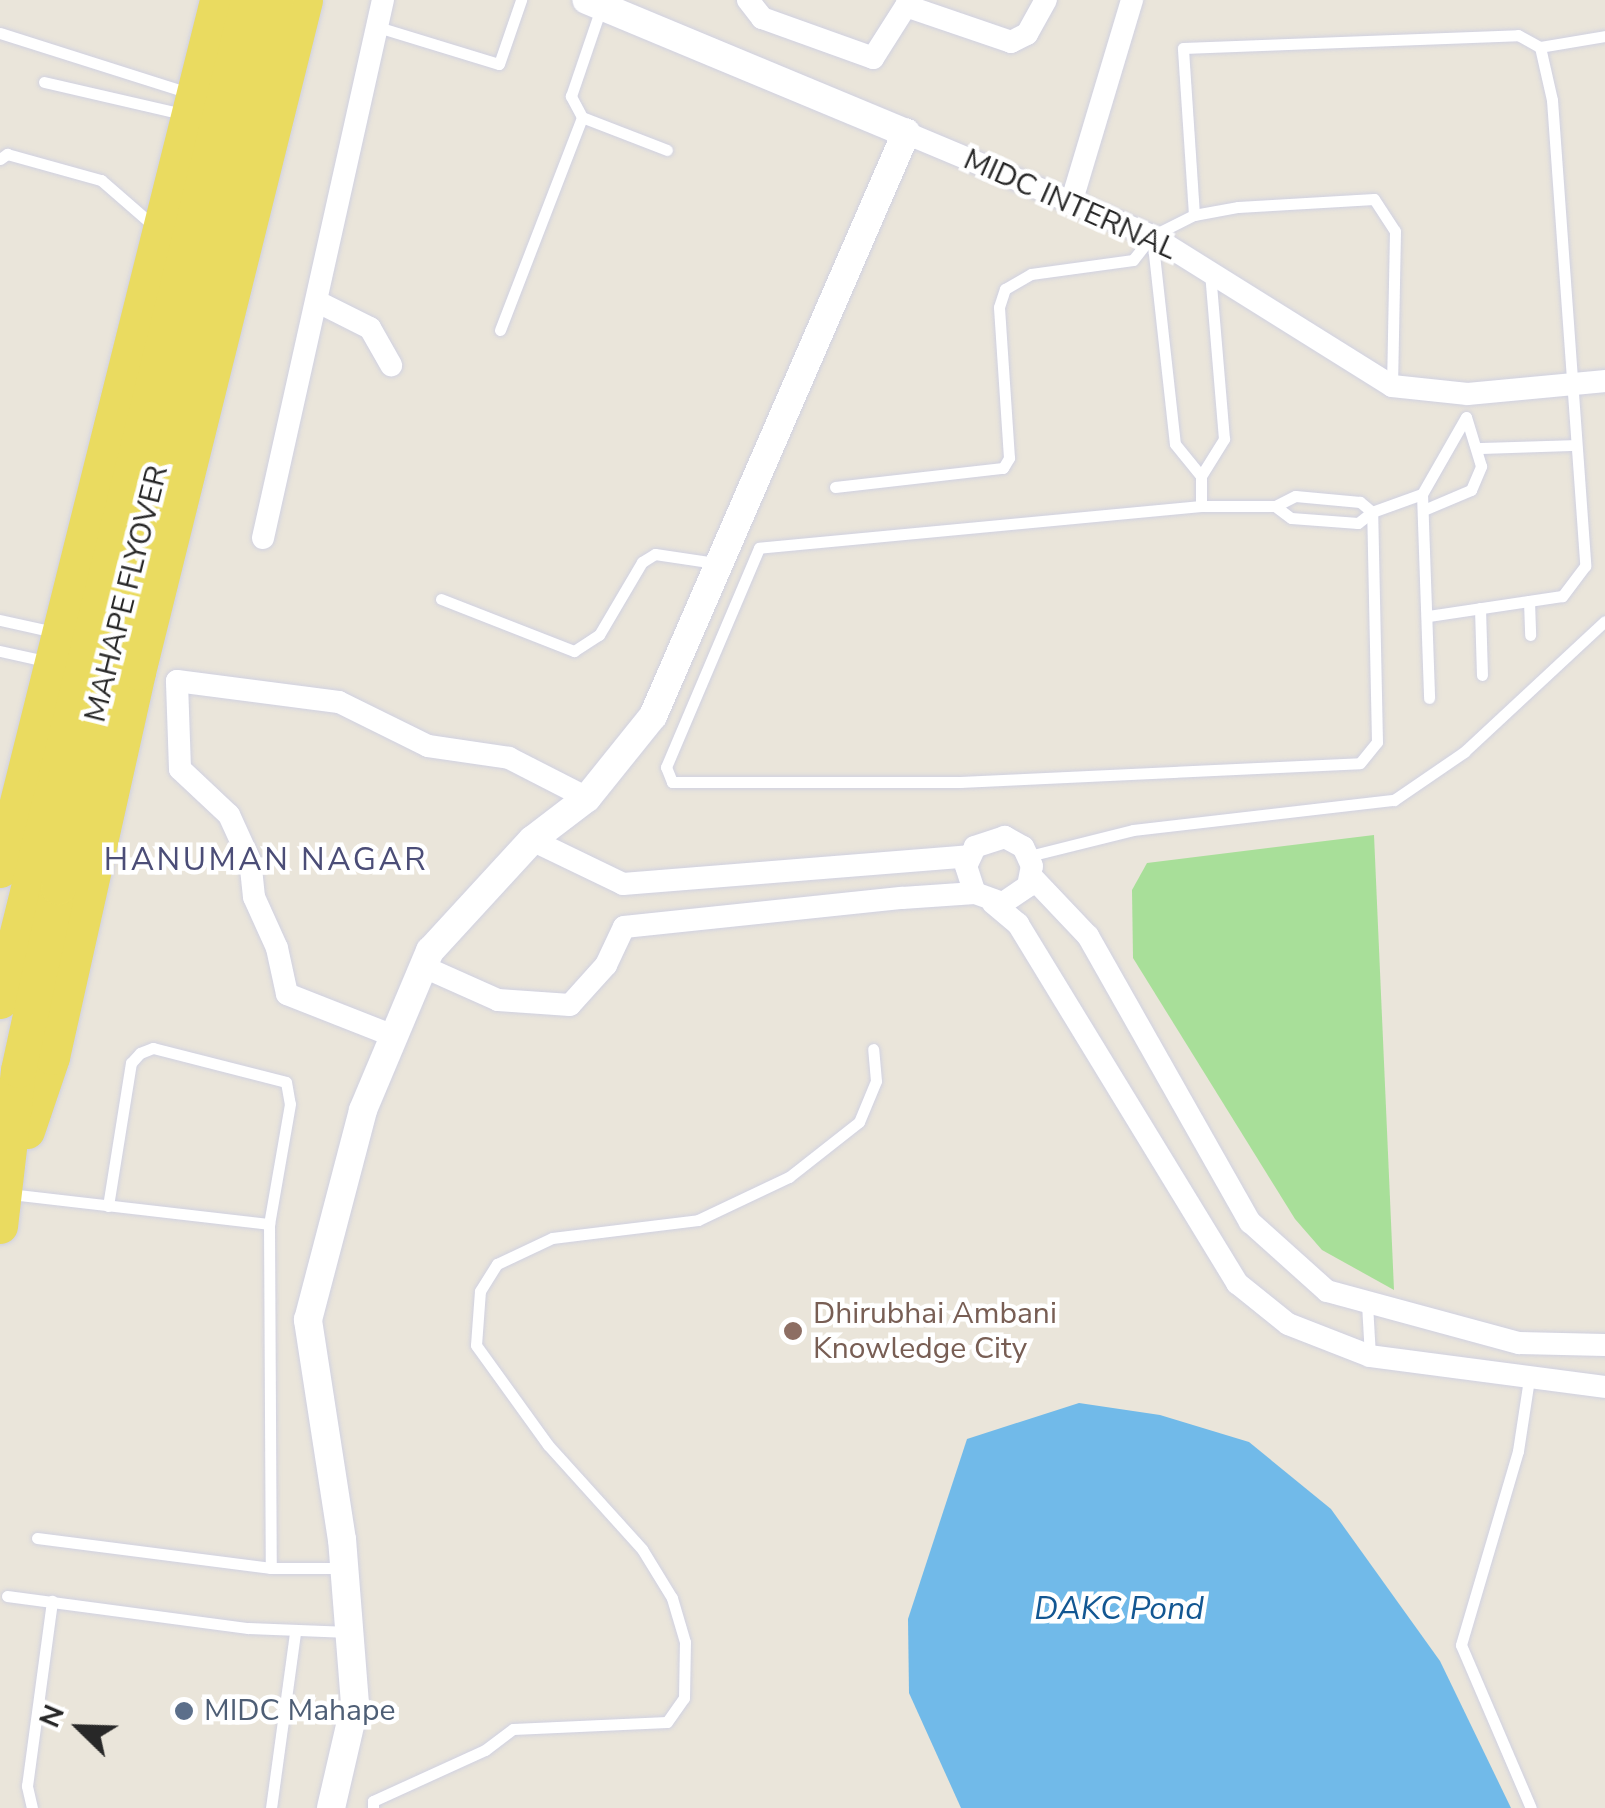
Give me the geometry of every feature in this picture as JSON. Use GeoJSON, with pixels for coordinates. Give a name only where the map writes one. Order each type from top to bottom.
{"type":"FeatureCollection","features":[{"type":"Feature","properties":{"kind":"main road"},"geometry":{"type":"LineString","coordinates":[[0,870],[7,808],[54,647],[217,0]]}},
{"type":"Feature","properties":{"kind":"main road","name":"MAHAPE FLYOVER"},"geometry":{"type":"LineString","coordinates":[[0,1001],[248,0]]}},
{"type":"Feature","properties":{"kind":"main road","name":"MAHAPE FLYOVER"},"geometry":{"type":"LineString","coordinates":[[3,1210],[18,1070],[120,618],[276,0]]}},
{"type":"Feature","properties":{"kind":"main road"},"geometry":{"type":"LineString","coordinates":[[3,1210],[52,1057],[138,672],[305,0]]}},
{"type":"Feature","properties":{"kind":"street"},"geometry":{"type":"LineString","coordinates":[[264,538],[320,303],[384,0]]}},
{"type":"Feature","properties":{"kind":"street"},"geometry":{"type":"LineString","coordinates":[[748,0],[762,18],[874,58],[906,6],[1010,42],[1028,34],[1046,0]]}},
{"type":"Feature","properties":{"kind":"street"},"geometry":{"type":"LineString","coordinates":[[1072,200],[1132,0]]}},
{"type":"Feature","properties":{"kind":"street","name":"MIDC INTERNAL"},"geometry":{"type":"LineString","coordinates":[[594,3],[1152,236],[1392,386],[1467,406],[1569,382],[1605,382]]}},
{"type":"Feature","properties":{"kind":"street"},"geometry":{"type":"LineString","coordinates":[[331,1808],[355,1704],[344,1568],[308,1320],[363,1110],[392,1034],[442,937],[532,840],[587,798],[653,716],[715,563],[906,133]]}},
{"type":"Feature","properties":{"kind":"street"},"geometry":{"type":"LineString","coordinates":[[320,303],[370,328],[390,364]]}},
{"type":"Feature","properties":{"kind":"street"},"geometry":{"type":"LineString","coordinates":[[392,1034],[288,994],[236,830],[180,769],[177,681],[338,702],[428,746],[509,758],[587,798]]}},
{"type":"Feature","properties":{"kind":"street"},"geometry":{"type":"LineString","coordinates":[[1605,1345],[1518,1343],[1328,1291],[1250,1222],[1088,936],[1005,837],[983,840],[969,856],[966,876],[984,898],[1018,924],[1238,1282],[1288,1324],[1370,1356],[1528,1380],[1605,1387]]}},
{"type":"Feature","properties":{"kind":"street"},"geometry":{"type":"LineString","coordinates":[[532,840],[623,884],[969,856]]}},
{"type":"Feature","properties":{"kind":"street"},"geometry":{"type":"LineString","coordinates":[[624,927],[1022,894],[1030,866]]}},
{"type":"Feature","properties":{"kind":"street"},"geometry":{"type":"LineString","coordinates":[[424,968],[498,1000],[570,1005],[606,965],[624,927],[623,884]]}},
{"type":"Feature","properties":{"kind":"lane"},"geometry":{"type":"LineString","coordinates":[[381,28],[500,64],[521,0]]}},
{"type":"Feature","properties":{"kind":"lane"},"geometry":{"type":"LineString","coordinates":[[594,3],[571,96],[582,116],[667,150]]}},
{"type":"Feature","properties":{"kind":"lane"},"geometry":{"type":"LineString","coordinates":[[0,33],[190,104]]}},
{"type":"Feature","properties":{"kind":"lane"},"geometry":{"type":"LineString","coordinates":[[1194,215],[1182,48],[1518,36],[1540,47],[1605,36]]}},
{"type":"Feature","properties":{"kind":"lane"},"geometry":{"type":"LineString","coordinates":[[1428,616],[1562,596],[1585,566],[1573,445],[1552,100],[1540,47]]}},
{"type":"Feature","properties":{"kind":"lane"},"geometry":{"type":"LineString","coordinates":[[44,82],[190,104]]}},
{"type":"Feature","properties":{"kind":"lane"},"geometry":{"type":"LineString","coordinates":[[500,330],[582,116]]}},
{"type":"Feature","properties":{"kind":"lane"},"geometry":{"type":"LineString","coordinates":[[0,159],[8,154],[100,180],[158,229]]}},
{"type":"Feature","properties":{"kind":"lane"},"geometry":{"type":"LineString","coordinates":[[835,487],[1003,468],[1009,458],[999,308],[1005,289],[1032,274],[1133,260],[1152,236],[1194,215],[1342,196],[1374,200],[1395,232],[1392,386]]}},
{"type":"Feature","properties":{"kind":"lane"},"geometry":{"type":"LineString","coordinates":[[1152,236],[1175,444],[1201,476]]}},
{"type":"Feature","properties":{"kind":"lane"},"geometry":{"type":"LineString","coordinates":[[1201,506],[1201,476],[1224,439],[1210,272]]}},
{"type":"Feature","properties":{"kind":"lane"},"geometry":{"type":"LineString","coordinates":[[1426,510],[1471,490],[1481,466],[1467,406]]}},
{"type":"Feature","properties":{"kind":"lane"},"geometry":{"type":"LineString","coordinates":[[1429,698],[1426,510],[1422,494],[1467,406]]}},
{"type":"Feature","properties":{"kind":"lane"},"geometry":{"type":"LineString","coordinates":[[1479,448],[1573,445]]}},
{"type":"Feature","properties":{"kind":"lane"},"geometry":{"type":"LineString","coordinates":[[1275,506],[1291,518],[1358,523],[1372,512],[1422,494]]}},
{"type":"Feature","properties":{"kind":"lane"},"geometry":{"type":"LineString","coordinates":[[1294,496],[1360,502],[1372,512],[1376,742],[1360,763],[960,782],[672,782],[666,767],[759,548],[779,541],[1201,506],[1275,506],[1294,496]]}},
{"type":"Feature","properties":{"kind":"lane"},"geometry":{"type":"LineString","coordinates":[[441,599],[574,652],[599,635],[642,562],[655,554],[715,563]]}},
{"type":"Feature","properties":{"kind":"lane"},"geometry":{"type":"LineString","coordinates":[[1529,601],[1530,635]]}},
{"type":"Feature","properties":{"kind":"lane"},"geometry":{"type":"LineString","coordinates":[[1480,608],[1482,676]]}},
{"type":"Feature","properties":{"kind":"lane"},"geometry":{"type":"LineString","coordinates":[[0,620],[54,647]]}},
{"type":"Feature","properties":{"kind":"lane"},"geometry":{"type":"LineString","coordinates":[[1030,866],[1133,830],[1394,800],[1464,752],[1605,621]]}},
{"type":"Feature","properties":{"kind":"lane"},"geometry":{"type":"LineString","coordinates":[[0,650],[54,647]]}},
{"type":"Feature","properties":{"kind":"lane"},"geometry":{"type":"LineString","coordinates":[[108,1206],[131,1063],[153,1048],[286,1082],[290,1104],[269,1224],[270,1568]]}},
{"type":"Feature","properties":{"kind":"lane"},"geometry":{"type":"LineString","coordinates":[[372,1808],[373,1801],[485,1750],[512,1729],[668,1722],[684,1698],[685,1642],[672,1598],[642,1549],[548,1445],[476,1345],[480,1291],[497,1264],[552,1238],[698,1220],[789,1177],[859,1122],[876,1081],[872,1049]]}},
{"type":"Feature","properties":{"kind":"lane"},"geometry":{"type":"LineString","coordinates":[[3,1210],[108,1206],[269,1224]]}},
{"type":"Feature","properties":{"kind":"lane"},"geometry":{"type":"LineString","coordinates":[[1367,1304],[1370,1356]]}},
{"type":"Feature","properties":{"kind":"lane"},"geometry":{"type":"LineString","coordinates":[[1528,1380],[1518,1451],[1461,1645],[1531,1808]]}},
{"type":"Feature","properties":{"kind":"lane"},"geometry":{"type":"LineString","coordinates":[[38,1538],[270,1568],[344,1568]]}},
{"type":"Feature","properties":{"kind":"lane"},"geometry":{"type":"LineString","coordinates":[[7,1596],[295,1632],[349,1632]]}},
{"type":"Feature","properties":{"kind":"lane"},"geometry":{"type":"LineString","coordinates":[[32,1808],[27,1786],[52,1601]]}},
{"type":"Feature","properties":{"kind":"lane"},"geometry":{"type":"LineString","coordinates":[[271,1808],[295,1632]]}},
{"type":"Feature","properties":{"kind":"green space"},"geometry":{"type":"Polygon","coordinates":[[[1374,835],[1394,1290],[1322,1250],[1295,1219],[1133,958],[1132,890],[1147,863],[1374,835]]]}},
{"type":"Feature","properties":{"kind":"water","name":"DAKC Pond"},"geometry":{"type":"Polygon","coordinates":[[[1079,1403],[1160,1415],[1249,1442],[1331,1509],[1440,1661],[1511,1808],[961,1808],[909,1693],[908,1619],[967,1439],[1079,1403]]]}},
{"type":"Feature","properties":{"kind":"place","name":"Dhirubhai Ambani Knowledge City"},"geometry":{"type":"Point","coordinates":[793,1331]}},
{"type":"Feature","properties":{"kind":"place","name":"MIDC Mahape"},"geometry":{"type":"Point","coordinates":[184,1711]}},
{"type":"Feature","properties":{"kind":"district","name":"HANUMAN NAGAR"},"geometry":{"type":"Point","coordinates":[266,860]}}]}
